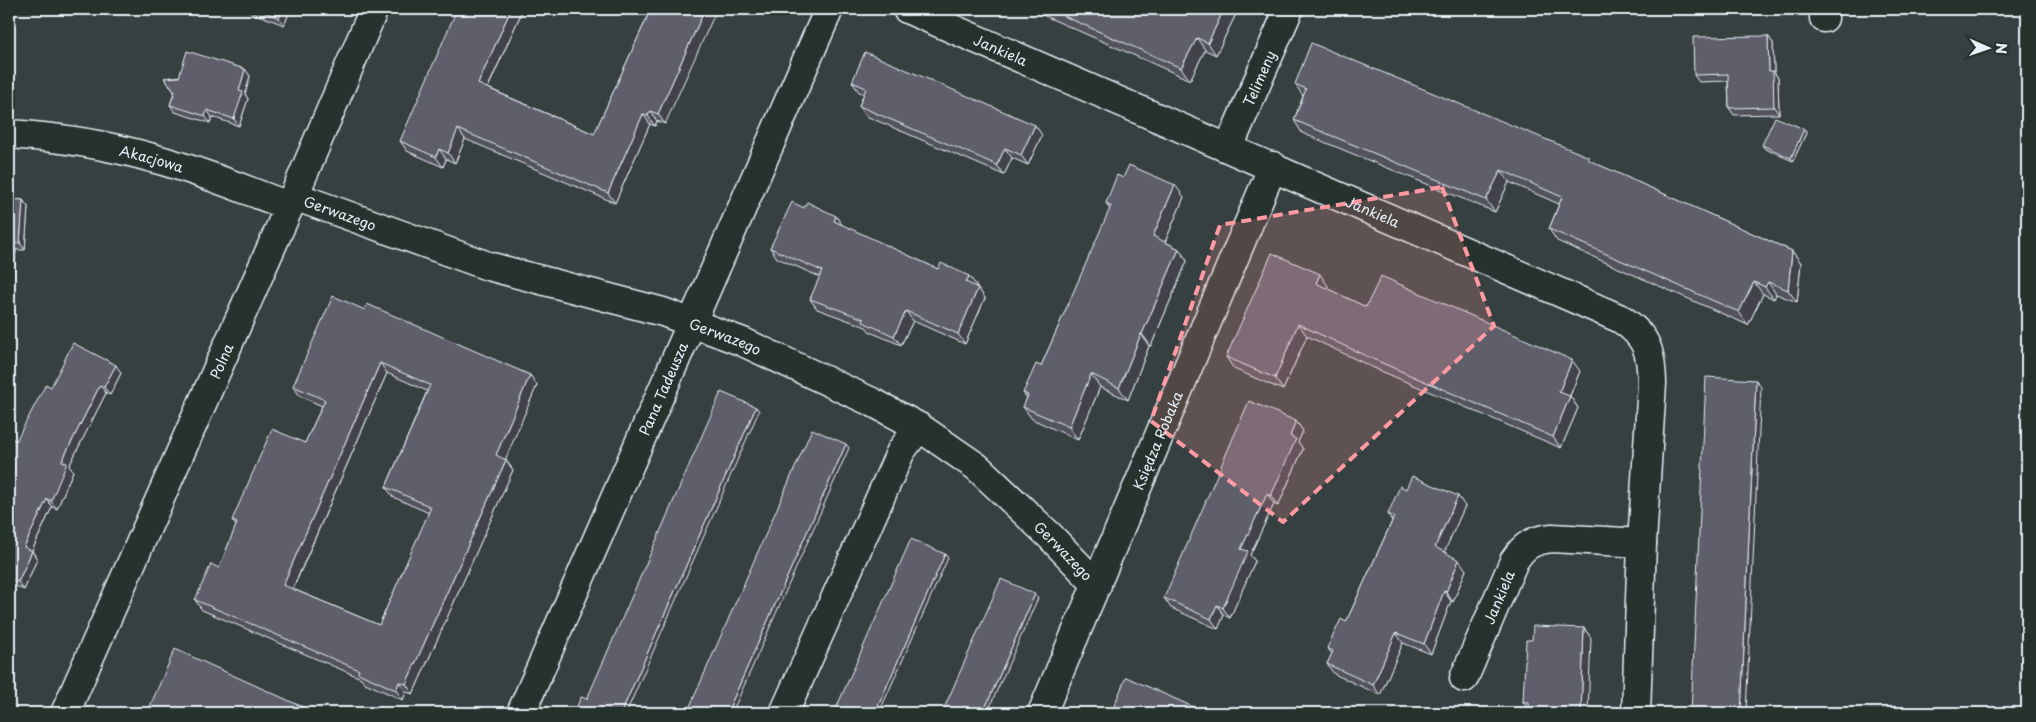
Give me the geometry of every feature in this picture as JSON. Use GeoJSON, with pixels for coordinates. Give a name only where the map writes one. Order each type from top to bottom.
{"type":"FeatureCollection","features":[{"type":"Feature","properties":{"kind":"street","name":"Polna"},"geometry":{"type":"LineString","coordinates":[[65,713],[374,9]]}},
{"type":"Feature","properties":{"kind":"street","name":"Pana Tadeusza"},"geometry":{"type":"LineString","coordinates":[[521,713],[829,9]]}},
{"type":"Feature","properties":{"kind":"street","name":"Jankiela"},"geometry":{"type":"LineString","coordinates":[[907,9],[1273,166],[1621,319],[1634,327],[1643,337],[1651,364],[1652,383],[1642,543],[1636,713]]}},
{"type":"Feature","properties":{"kind":"street","name":"Telimeny"},"geometry":{"type":"LineString","coordinates":[[1229,147],[1289,9]]}},
{"type":"Feature","properties":{"kind":"street","name":"Akacjowa"},"geometry":{"type":"LineString","coordinates":[[9,134],[78,142],[132,152],[291,201]]}},
{"type":"Feature","properties":{"kind":"street","name":"Księdza Robaka"},"geometry":{"type":"LineString","coordinates":[[1042,713],[1098,585],[1273,166]]}},
{"type":"Feature","properties":{"kind":"street","name":"Gerwazego"},"geometry":{"type":"LineString","coordinates":[[291,201],[488,266],[636,304],[692,322],[775,356],[883,407],[919,427],[977,467],[1050,536],[1098,585]]}},
{"type":"Feature","properties":{"kind":"street"},"geometry":{"type":"LineString","coordinates":[[784,713],[901,451],[919,427]]}},
{"type":"Feature","properties":{"kind":"street","name":"Jankiela"},"geometry":{"type":"LineString","coordinates":[[1464,678],[1514,561],[1528,543],[1538,539],[1552,538],[1642,543]]}},
{"type":"Feature","properties":{"kind":"highlighted area"},"geometry":{"type":"Polygon","coordinates":[[[1442,187],[1494,326],[1283,522],[1151,421],[1220,225],[1442,187]]]}},
{"type":"Feature","properties":{"kind":"building"},"geometry":{"type":"Polygon","coordinates":[[[256,9],[283,9],[279,18],[256,9]]]}},
{"type":"Feature","properties":{"kind":"building"},"geometry":{"type":"Polygon","coordinates":[[[457,9],[511,9],[478,84],[594,134],[651,9],[705,9],[658,114],[650,111],[648,116],[643,114],[608,193],[458,129],[448,153],[439,149],[436,157],[400,141],[457,9]]]}},
{"type":"Feature","properties":{"kind":"building"},"geometry":{"type":"Polygon","coordinates":[[[1048,9],[1224,9],[1208,43],[1197,38],[1181,68],[1048,9]]]}},
{"type":"Feature","properties":{"kind":"building"},"geometry":{"type":"Polygon","coordinates":[[[1768,36],[1769,71],[1773,71],[1774,107],[1729,108],[1728,74],[1694,75],[1693,37],[1768,36]]]}},
{"type":"Feature","properties":{"kind":"building"},"geometry":{"type":"Polygon","coordinates":[[[1311,43],[1589,157],[1589,160],[1595,163],[1792,251],[1788,290],[1768,282],[1765,287],[1754,282],[1739,312],[1549,229],[1562,197],[1501,170],[1486,200],[1294,120],[1306,89],[1295,84],[1311,43]]]}},
{"type":"Feature","properties":{"kind":"building"},"geometry":{"type":"Polygon","coordinates":[[[187,51],[245,69],[239,91],[243,92],[234,119],[207,110],[205,116],[170,105],[175,91],[164,78],[179,77],[187,51]]]}},
{"type":"Feature","properties":{"kind":"building"},"geometry":{"type":"Polygon","coordinates":[[[865,52],[1035,125],[1021,155],[1005,148],[997,165],[859,106],[866,88],[852,82],[865,52]]]}},
{"type":"Feature","properties":{"kind":"building"},"geometry":{"type":"Polygon","coordinates":[[[1775,117],[1804,129],[1791,158],[1762,145],[1775,117]]]}},
{"type":"Feature","properties":{"kind":"building"},"geometry":{"type":"Polygon","coordinates":[[[1129,165],[1175,185],[1153,236],[1179,249],[1119,388],[1091,374],[1069,427],[1023,407],[1028,395],[1023,393],[1036,364],[1041,366],[1111,206],[1106,203],[1117,175],[1123,178],[1129,165]]]}},
{"type":"Feature","properties":{"kind":"building"},"geometry":{"type":"Polygon","coordinates":[[[9,199],[23,200],[20,243],[11,243],[9,266],[9,199]]]}},
{"type":"Feature","properties":{"kind":"building"},"geometry":{"type":"Polygon","coordinates":[[[792,202],[804,208],[807,202],[836,216],[834,221],[938,269],[941,263],[969,276],[966,282],[978,288],[958,334],[906,311],[894,336],[863,322],[864,319],[810,299],[822,271],[770,248],[792,202]]]}},
{"type":"Feature","properties":{"kind":"building"},"geometry":{"type":"Polygon","coordinates":[[[1272,253],[1320,274],[1316,283],[1366,307],[1381,276],[1572,360],[1559,392],[1570,396],[1553,437],[1366,356],[1298,324],[1275,378],[1226,357],[1272,253]]]}},
{"type":"Feature","properties":{"kind":"building"},"geometry":{"type":"Polygon","coordinates":[[[333,296],[365,310],[367,304],[530,375],[496,455],[506,460],[406,684],[399,682],[396,690],[358,673],[359,670],[195,600],[211,564],[219,568],[237,523],[232,520],[272,429],[305,443],[325,400],[293,386],[333,296]],[[380,363],[283,585],[379,625],[431,507],[386,487],[430,385],[380,363]]]}},
{"type":"Feature","properties":{"kind":"building"},"geometry":{"type":"Polygon","coordinates":[[[73,343],[116,365],[104,387],[100,385],[62,461],[67,463],[51,501],[47,499],[24,547],[32,551],[18,582],[9,578],[9,437],[16,441],[46,384],[51,387],[73,343]]]}},
{"type":"Feature","properties":{"kind":"building"},"geometry":{"type":"Polygon","coordinates":[[[1706,377],[1756,380],[1741,713],[1691,713],[1706,377]]]}},
{"type":"Feature","properties":{"kind":"building"},"geometry":{"type":"Polygon","coordinates":[[[721,392],[756,407],[621,713],[574,713],[581,697],[587,699],[721,392]]]}},
{"type":"Feature","properties":{"kind":"building"},"geometry":{"type":"Polygon","coordinates":[[[1249,401],[1296,421],[1290,436],[1296,439],[1271,496],[1267,494],[1241,549],[1248,551],[1223,608],[1217,605],[1211,619],[1164,598],[1249,401]]]}},
{"type":"Feature","properties":{"kind":"building"},"geometry":{"type":"Polygon","coordinates":[[[812,429],[846,444],[727,713],[687,713],[812,429]]]}},
{"type":"Feature","properties":{"kind":"building"},"geometry":{"type":"Polygon","coordinates":[[[1412,476],[1458,496],[1435,547],[1459,560],[1446,592],[1444,591],[1424,644],[1396,633],[1373,685],[1327,664],[1333,651],[1327,648],[1341,619],[1346,622],[1394,517],[1388,514],[1400,486],[1406,489],[1412,476]]]}},
{"type":"Feature","properties":{"kind":"building"},"geometry":{"type":"Polygon","coordinates":[[[911,539],[945,554],[875,713],[834,713],[911,539]]]}},
{"type":"Feature","properties":{"kind":"building"},"geometry":{"type":"Polygon","coordinates":[[[1001,579],[1035,594],[983,713],[942,713],[1001,579]]]}},
{"type":"Feature","properties":{"kind":"building"},"geometry":{"type":"Polygon","coordinates":[[[1533,626],[1584,628],[1581,713],[1529,713],[1529,702],[1523,702],[1526,640],[1532,640],[1533,626]]]}},
{"type":"Feature","properties":{"kind":"building"},"geometry":{"type":"Polygon","coordinates":[[[175,649],[316,713],[147,713],[175,649]]]}},
{"type":"Feature","properties":{"kind":"building"},"geometry":{"type":"Polygon","coordinates":[[[1126,677],[1207,713],[1111,713],[1126,677]]]}}]}
